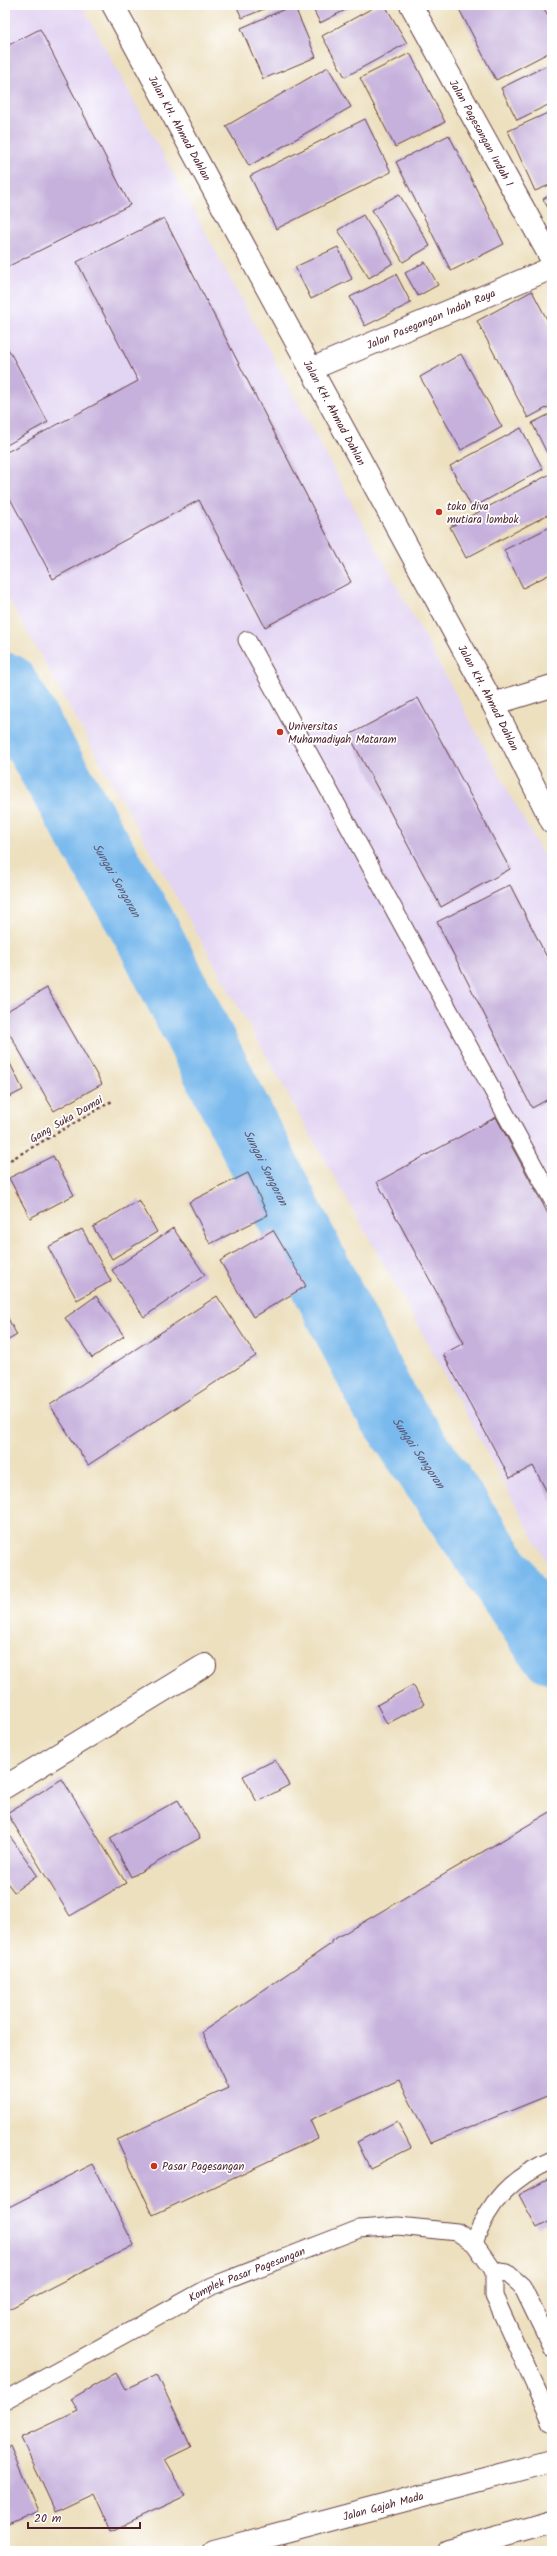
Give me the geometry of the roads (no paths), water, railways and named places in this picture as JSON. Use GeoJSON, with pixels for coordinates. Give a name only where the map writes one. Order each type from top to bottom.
{"type":"FeatureCollection","features":[{"type":"Feature","properties":{"kind":"street","name":"Jalan KH. Ahmad Dahlan"},"geometry":{"type":"LineString","coordinates":[[114,5],[493,704],[552,822]]}},
{"type":"Feature","properties":{"kind":"street","name":"Jalan Pagesangan Indah 1"},"geometry":{"type":"LineString","coordinates":[[411,5],[552,260]]}},
{"type":"Feature","properties":{"kind":"street","name":"Jalan Pasegangan Indah Raya"},"geometry":{"type":"LineString","coordinates":[[310,369],[552,268]]}},
{"type":"Feature","properties":{"kind":"street"},"geometry":{"type":"LineString","coordinates":[[493,704],[552,686]]}},
{"type":"Feature","properties":{"kind":"street"},"geometry":{"type":"LineString","coordinates":[[5,1787],[204,1665]]}},
{"type":"Feature","properties":{"kind":"street","name":"Jalan Gajah Mada"},"geometry":{"type":"LineString","coordinates":[[214,2551],[552,2461]]}},
{"type":"Feature","properties":{"kind":"street"},"geometry":{"type":"LineString","coordinates":[[450,2550],[552,2522]]}},
{"type":"Feature","properties":{"kind":"lane"},"geometry":{"type":"LineString","coordinates":[[247,640],[552,1199]]}},
{"type":"Feature","properties":{"kind":"lane"},"geometry":{"type":"LineString","coordinates":[[474,2244],[482,2221],[504,2190],[520,2176],[552,2160]]}},
{"type":"Feature","properties":{"kind":"lane","name":"Komplek Pasar Pagesangan"},"geometry":{"type":"LineString","coordinates":[[5,2400],[212,2286],[340,2235],[366,2228],[398,2226],[457,2232],[474,2244],[494,2270]]}},
{"type":"Feature","properties":{"kind":"lane"},"geometry":{"type":"LineString","coordinates":[[552,2348],[522,2286],[507,2273],[494,2270],[494,2296],[552,2423]]}},
{"type":"Feature","properties":{"kind":"waterway","name":"Sungai Songoran"},"geometry":{"type":"LineString","coordinates":[[5,686],[148,935],[384,1402],[552,1650]]}},
{"type":"Feature","properties":{"kind":"place","name":"toko diva mutiara lombok"},"geometry":{"type":"Point","coordinates":[439,512]}},
{"type":"Feature","properties":{"kind":"place","name":"Universitas Muhamadiyah Mataram"},"geometry":{"type":"Point","coordinates":[280,732]}},
{"type":"Feature","properties":{"kind":"place","name":"Pasar Pagesangan"},"geometry":{"type":"Point","coordinates":[154,2166]}}]}
